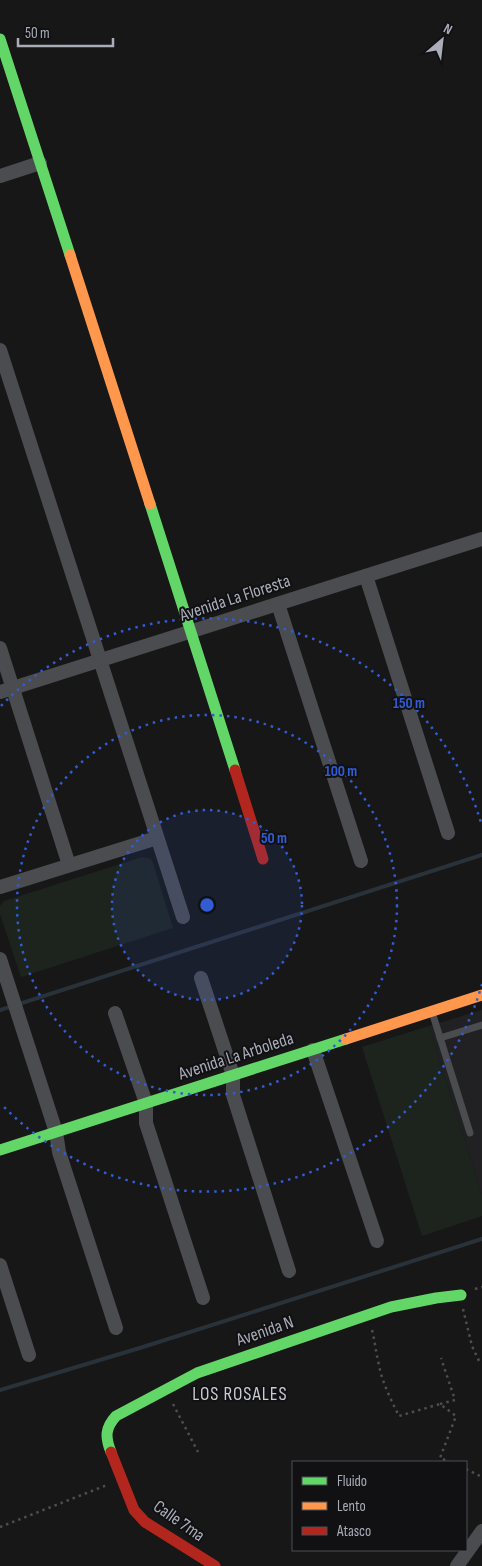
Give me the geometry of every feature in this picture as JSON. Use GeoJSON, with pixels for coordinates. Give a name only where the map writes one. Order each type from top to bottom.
{"type":"FeatureCollection","features":[{"type":"Feature","properties":{"kind":"street"},"geometry":{"type":"LineString","coordinates":[[0,39],[5,72],[40,163],[191,631],[262,859]]}},
{"type":"Feature","properties":{"kind":"street"},"geometry":{"type":"LineString","coordinates":[[0,176],[40,163]]}},
{"type":"Feature","properties":{"kind":"street"},"geometry":{"type":"LineString","coordinates":[[0,350],[182,917]]}},
{"type":"Feature","properties":{"kind":"street","name":"Avenida La Floresta"},"geometry":{"type":"LineString","coordinates":[[7,690],[482,539]]}},
{"type":"Feature","properties":{"kind":"street"},"geometry":{"type":"LineString","coordinates":[[366,576],[448,833]]}},
{"type":"Feature","properties":{"kind":"street"},"geometry":{"type":"LineString","coordinates":[[278,604],[361,861]]}},
{"type":"Feature","properties":{"kind":"street"},"geometry":{"type":"LineString","coordinates":[[0,648],[7,690],[68,866]]}},
{"type":"Feature","properties":{"kind":"street"},"geometry":{"type":"LineString","coordinates":[[0,887],[157,838]]}},
{"type":"Feature","properties":{"kind":"street"},"geometry":{"type":"LineString","coordinates":[[0,959],[56,1132],[59,1152],[116,1328]]}},
{"type":"Feature","properties":{"kind":"street"},"geometry":{"type":"LineString","coordinates":[[201,978],[233,1075],[233,1095],[289,1271]]}},
{"type":"Feature","properties":{"kind":"street","name":"Avenida La Arboleda"},"geometry":{"type":"LineString","coordinates":[[0,1150],[482,995]]}},
{"type":"Feature","properties":{"kind":"street"},"geometry":{"type":"LineString","coordinates":[[115,1013],[146,1103],[146,1123],[203,1298]]}},
{"type":"Feature","properties":{"kind":"street"},"geometry":{"type":"LineString","coordinates":[[314,1050],[377,1241]]}},
{"type":"Feature","properties":{"kind":"street"},"geometry":{"type":"LineString","coordinates":[[0,1266],[29,1355]]}},
{"type":"Feature","properties":{"kind":"street","name":"Avenida N"},"geometry":{"type":"LineString","coordinates":[[107,1442],[105,1433],[109,1423],[116,1416],[197,1373],[391,1307],[461,1294]]}},
{"type":"Feature","properties":{"kind":"street","name":"Calle 7ma"},"geometry":{"type":"LineString","coordinates":[[107,1442],[134,1510],[145,1522],[198,1562],[215,1566]]}},
{"type":"Feature","properties":{"kind":"street"},"geometry":{"type":"LineString","coordinates":[[457,1566],[482,1531]]}},
{"type":"Feature","properties":{"kind":"lane"},"geometry":{"type":"LineString","coordinates":[[432,1012],[470,1133]]}},
{"type":"Feature","properties":{"kind":"lane"},"geometry":{"type":"LineString","coordinates":[[440,1038],[482,1025]]}},
{"type":"Feature","properties":{"kind":"path"},"geometry":{"type":"LineString","coordinates":[[461,1294],[472,1346],[480,1363]]}},
{"type":"Feature","properties":{"kind":"path"},"geometry":{"type":"LineString","coordinates":[[367,1315],[378,1352],[379,1365],[390,1398],[399,1416],[455,1400],[442,1358]]}},
{"type":"Feature","properties":{"kind":"path"},"geometry":{"type":"LineString","coordinates":[[165,1390],[198,1452]]}},
{"type":"Feature","properties":{"kind":"path"},"geometry":{"type":"LineString","coordinates":[[440,1404],[456,1416],[440,1458],[448,1461]]}},
{"type":"Feature","properties":{"kind":"path"},"geometry":{"type":"LineString","coordinates":[[467,1470],[482,1477]]}},
{"type":"Feature","properties":{"kind":"path"},"geometry":{"type":"LineString","coordinates":[[0,1527],[122,1479]]}},
{"type":"Feature","properties":{"kind":"shaded area"},"geometry":{"type":"Polygon","coordinates":[[[142,857],[151,859],[153,863],[173,928],[21,977],[0,914],[0,906],[4,901],[142,857]]]}},
{"type":"Feature","properties":{"kind":"shaded area"},"geometry":{"type":"Polygon","coordinates":[[[482,1010],[482,1195],[429,1026],[482,1010]]]}},
{"type":"Feature","properties":{"kind":"shaded area"},"geometry":{"type":"Polygon","coordinates":[[[429,1026],[482,1195],[482,1216],[422,1236],[362,1047],[429,1026]]]}},
{"type":"Feature","properties":{"kind":"waterway"},"geometry":{"type":"LineString","coordinates":[[0,1010],[482,855]]}},
{"type":"Feature","properties":{"kind":"waterway"},"geometry":{"type":"LineString","coordinates":[[0,1390],[143,1347],[482,1239]]}},
{"type":"Feature","properties":{"kind":"traffic: fast"},"geometry":{"type":"LineString","coordinates":[[0,39],[70,255]]}},
{"type":"Feature","properties":{"kind":"traffic: fast"},"geometry":{"type":"LineString","coordinates":[[150,504],[235,770]]}},
{"type":"Feature","properties":{"kind":"traffic: fast"},"geometry":{"type":"LineString","coordinates":[[0,1150],[346,1039]]}},
{"type":"Feature","properties":{"kind":"traffic: fast"},"geometry":{"type":"LineString","coordinates":[[111,1452],[107,1433],[116,1416],[197,1373],[391,1307],[461,1295]]}},
{"type":"Feature","properties":{"kind":"traffic: slow"},"geometry":{"type":"LineString","coordinates":[[70,255],[150,504]]}},
{"type":"Feature","properties":{"kind":"traffic: slow"},"geometry":{"type":"LineString","coordinates":[[346,1039],[482,995]]}},
{"type":"Feature","properties":{"kind":"traffic: jam"},"geometry":{"type":"LineString","coordinates":[[235,770],[263,859]]}},
{"type":"Feature","properties":{"kind":"traffic: jam"},"geometry":{"type":"LineString","coordinates":[[111,1452],[134,1510],[145,1522],[215,1566]]}},
{"type":"Feature","properties":{"kind":"district","name":"LOS ROSALES"},"geometry":{"type":"Point","coordinates":[240,1394]}}]}
